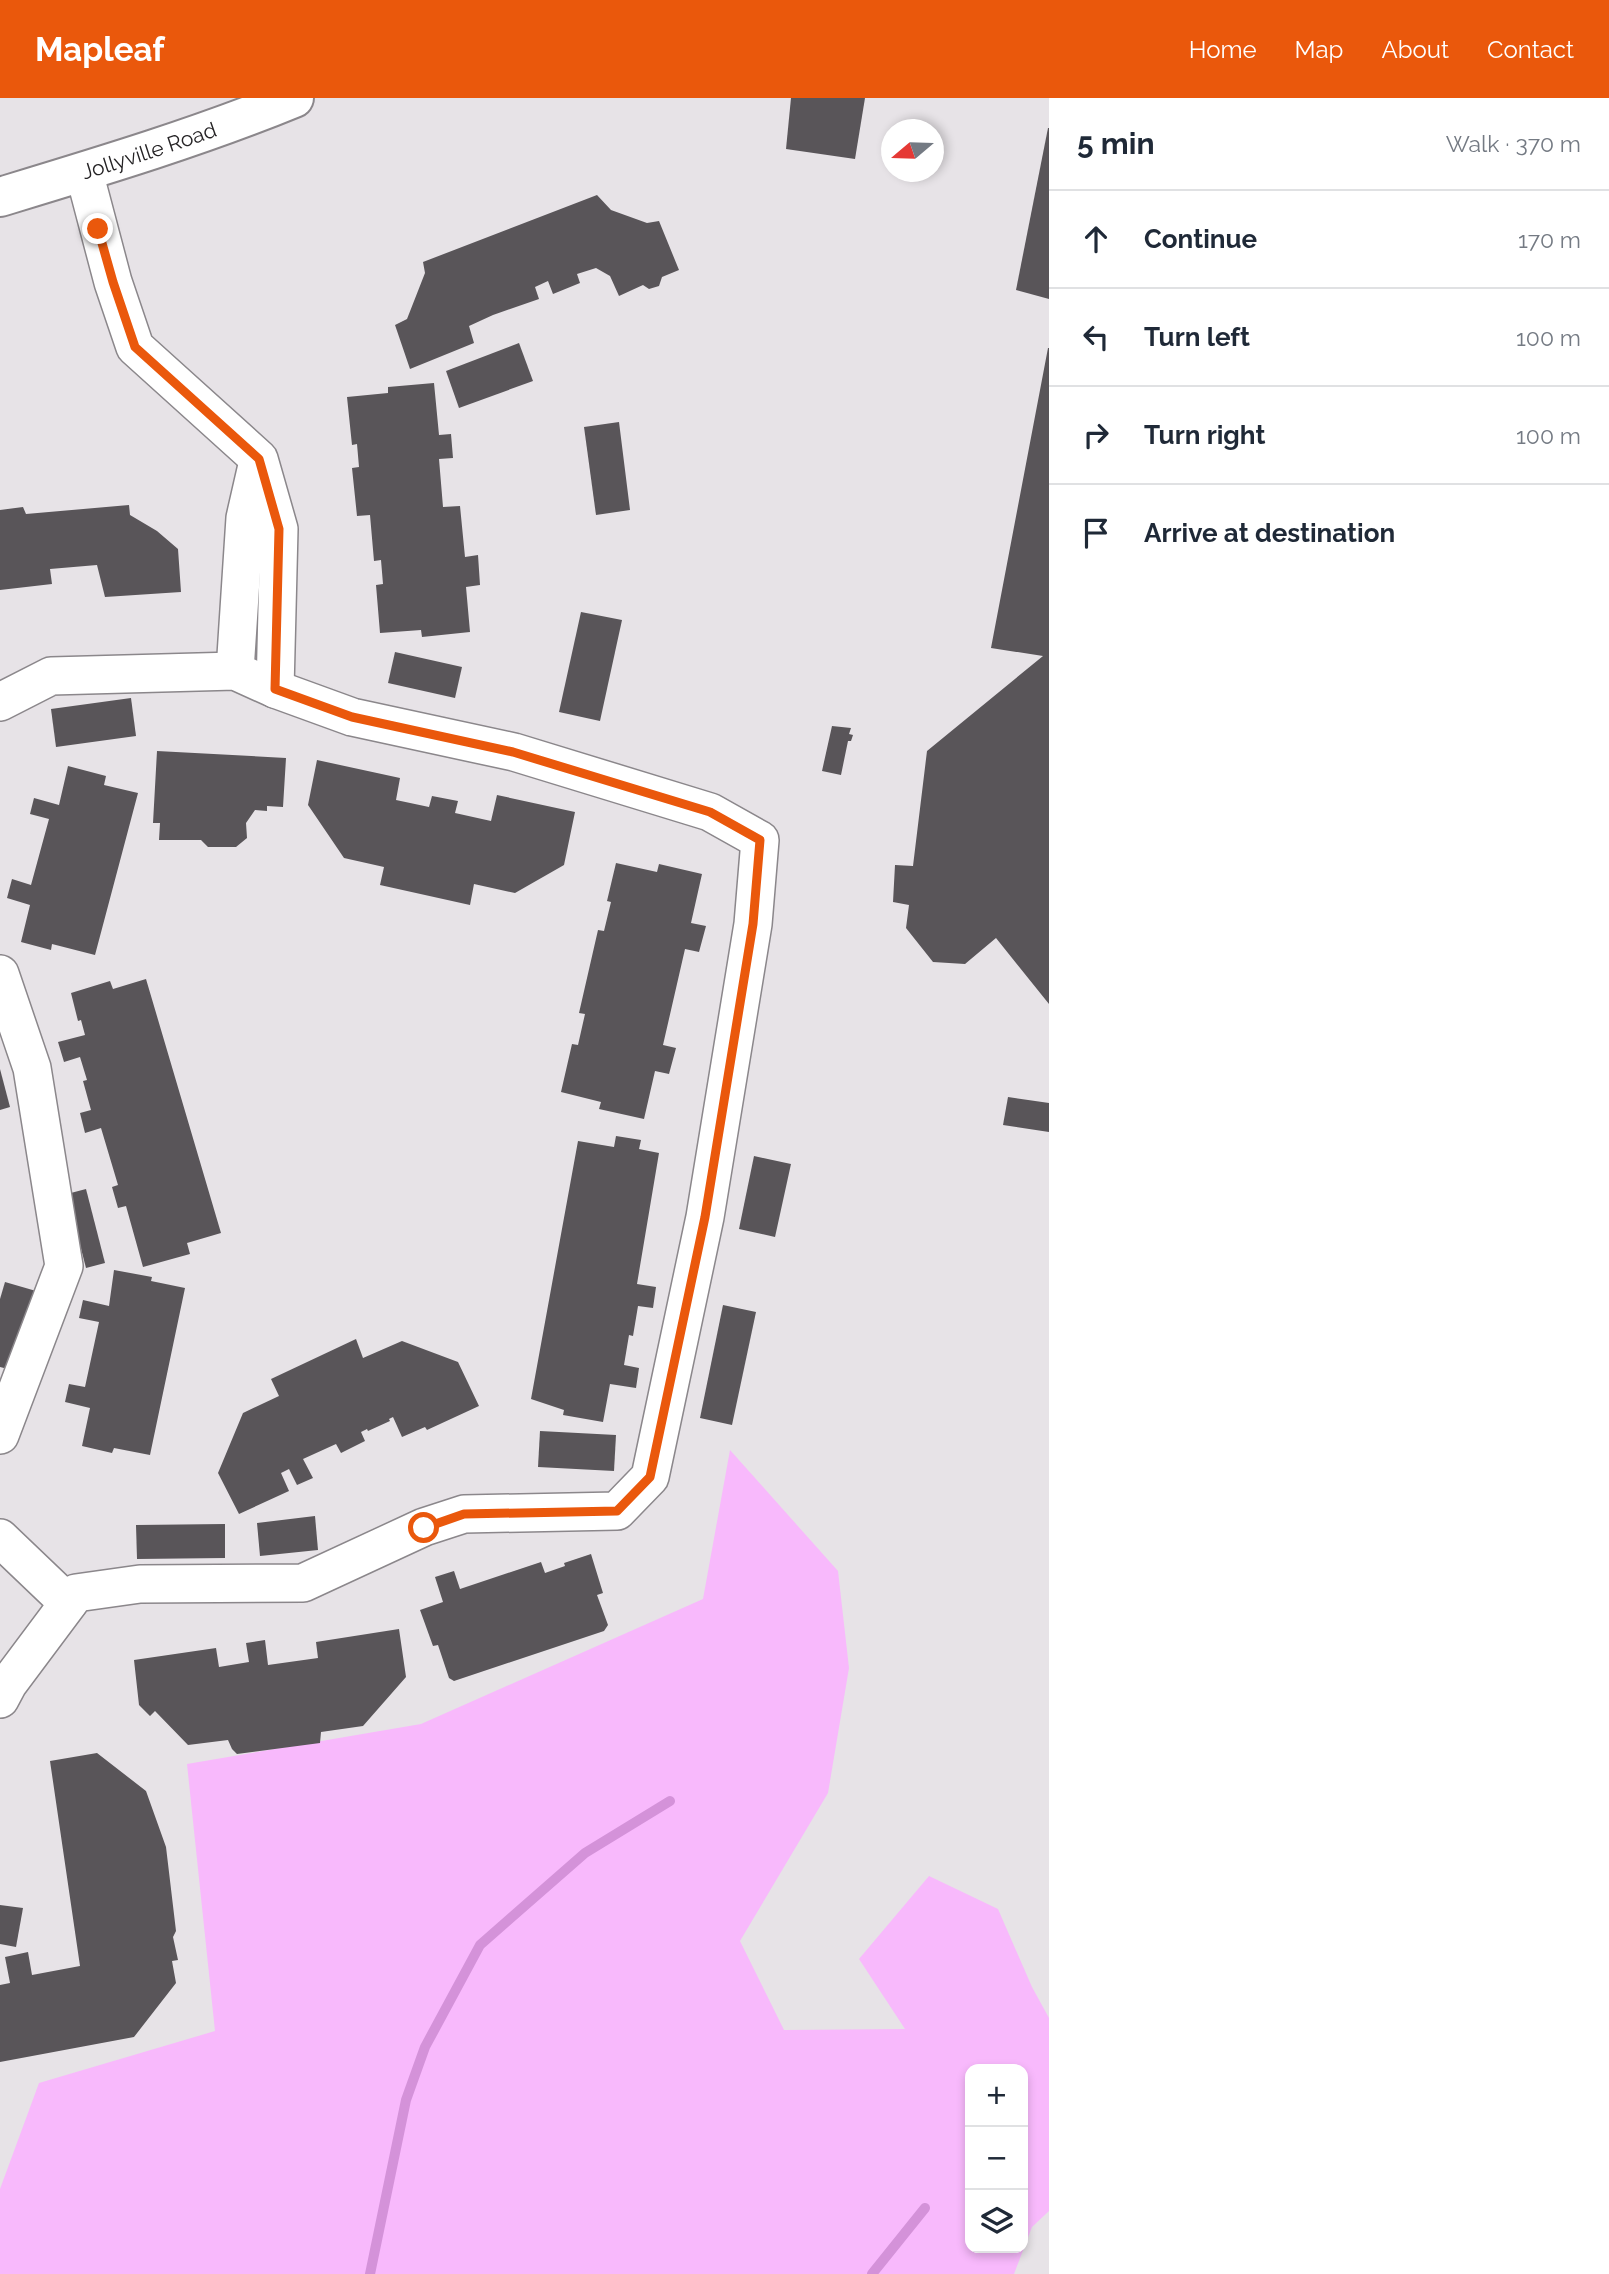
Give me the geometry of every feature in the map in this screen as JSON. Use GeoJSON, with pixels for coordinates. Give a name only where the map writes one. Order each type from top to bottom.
{"type":"FeatureCollection","features":[{"type":"Feature","properties":{"kind":"street","name":"Jollyville Road"},"geometry":{"type":"LineString","coordinates":[[0,197],[84,172],[294,98]]}},
{"type":"Feature","properties":{"kind":"street"},"geometry":{"type":"LineString","coordinates":[[84,172],[113,282],[135,347],[259,459],[279,529],[275,689]]}},
{"type":"Feature","properties":{"kind":"street"},"geometry":{"type":"LineString","coordinates":[[235,671],[245,518],[259,459]]}},
{"type":"Feature","properties":{"kind":"street"},"geometry":{"type":"LineString","coordinates":[[0,702],[51,676],[235,671],[275,689],[352,717],[513,752],[710,812],[760,840],[753,924],[705,1217],[650,1477],[617,1511],[464,1514],[424,1528],[303,1583],[141,1584],[76,1593],[8,1684],[0,1699]]}},
{"type":"Feature","properties":{"kind":"street"},"geometry":{"type":"LineString","coordinates":[[0,974],[32,1068],[64,1266],[0,1435]]}},
{"type":"Feature","properties":{"kind":"street"},"geometry":{"type":"LineString","coordinates":[[0,1538],[68,1603]]}},
{"type":"Feature","properties":{"kind":"shaded area"},"geometry":{"type":"Polygon","coordinates":[[[730,1450],[838,1571],[849,1668],[828,1793],[740,1941],[784,2030],[905,2029],[859,1959],[929,1876],[998,1909],[1032,1987],[1049,2018],[1049,2211],[1032,2227],[1028,2237],[1028,2064],[965,2064],[965,2253],[1022,2253],[1014,2274],[0,2274],[0,2189],[39,2083],[215,2031],[187,1764],[421,1724],[703,1599],[730,1450]]]}},
{"type":"Feature","properties":{"kind":"building"},"geometry":{"type":"Polygon","coordinates":[[[791,98],[865,98],[855,159],[786,149],[791,98]]]}},
{"type":"Feature","properties":{"kind":"building"},"geometry":{"type":"Polygon","coordinates":[[[1049,128],[1049,299],[1016,290],[1049,128]]]}},
{"type":"Feature","properties":{"kind":"building"},"geometry":{"type":"Polygon","coordinates":[[[597,195],[611,210],[647,223],[659,221],[679,270],[662,277],[659,286],[649,289],[643,285],[619,296],[610,276],[596,268],[577,274],[580,283],[553,294],[548,281],[535,287],[539,299],[469,326],[474,343],[410,369],[395,325],[407,319],[425,273],[423,262],[597,195]]]}},
{"type":"Feature","properties":{"kind":"building"},"geometry":{"type":"Polygon","coordinates":[[[519,343],[533,381],[459,408],[446,371],[519,343]]]}},
{"type":"Feature","properties":{"kind":"building"},"geometry":{"type":"Polygon","coordinates":[[[1048,348],[1049,1004],[996,938],[965,964],[933,962],[906,928],[909,905],[893,902],[895,865],[913,866],[927,751],[1043,656],[991,648],[1048,348]]]}},
{"type":"Feature","properties":{"kind":"building"},"geometry":{"type":"Polygon","coordinates":[[[434,383],[439,435],[451,434],[453,458],[439,459],[443,507],[460,506],[465,557],[478,555],[480,585],[466,587],[470,632],[422,637],[421,630],[380,633],[376,585],[383,584],[381,560],[374,561],[370,515],[357,516],[352,468],[359,467],[357,444],[352,445],[347,397],[388,393],[388,387],[434,383]]]}},
{"type":"Feature","properties":{"kind":"building"},"geometry":{"type":"Polygon","coordinates":[[[619,422],[630,510],[596,515],[584,427],[619,422]]]}},
{"type":"Feature","properties":{"kind":"building"},"geometry":{"type":"Polygon","coordinates":[[[129,505],[130,515],[157,531],[178,549],[181,592],[105,597],[97,565],[50,569],[52,584],[0,590],[0,510],[23,507],[26,514],[129,505]]]}},
{"type":"Feature","properties":{"kind":"building"},"geometry":{"type":"Polygon","coordinates":[[[581,612],[622,620],[600,721],[559,712],[581,612]]]}},
{"type":"Feature","properties":{"kind":"building"},"geometry":{"type":"Polygon","coordinates":[[[395,652],[462,667],[455,698],[388,683],[395,652]]]}},
{"type":"Feature","properties":{"kind":"building"},"geometry":{"type":"Polygon","coordinates":[[[131,698],[136,736],[56,747],[51,709],[131,698]]]}},
{"type":"Feature","properties":{"kind":"building"},"geometry":{"type":"Polygon","coordinates":[[[832,726],[851,728],[849,734],[853,735],[851,741],[848,741],[841,775],[822,771],[832,726]]]}},
{"type":"Feature","properties":{"kind":"building"},"geometry":{"type":"Polygon","coordinates":[[[157,751],[286,758],[283,807],[267,806],[267,811],[255,810],[246,823],[247,838],[236,847],[208,847],[201,840],[159,840],[160,823],[153,823],[157,751]]]}},
{"type":"Feature","properties":{"kind":"building"},"geometry":{"type":"Polygon","coordinates":[[[317,760],[400,778],[396,800],[429,807],[432,796],[458,801],[455,813],[491,821],[497,795],[575,812],[564,865],[515,893],[474,884],[470,905],[380,885],[384,867],[344,858],[308,805],[317,760]]]}},
{"type":"Feature","properties":{"kind":"building"},"geometry":{"type":"Polygon","coordinates":[[[68,766],[106,776],[104,785],[138,793],[95,955],[52,944],[51,950],[21,942],[30,905],[7,898],[12,879],[31,885],[49,819],[30,814],[34,798],[59,805],[68,766]]]}},
{"type":"Feature","properties":{"kind":"building"},"geometry":{"type":"Polygon","coordinates":[[[616,863],[657,872],[659,864],[702,874],[691,923],[706,926],[699,952],[685,949],[663,1045],[676,1048],[669,1074],[655,1071],[644,1119],[599,1109],[601,1102],[561,1092],[572,1044],[578,1045],[585,1014],[579,1013],[598,930],[604,931],[611,902],[607,901],[616,863]]]}},
{"type":"Feature","properties":{"kind":"building"},"geometry":{"type":"Polygon","coordinates":[[[146,979],[221,1233],[187,1243],[190,1254],[143,1267],[126,1206],[118,1208],[112,1187],[118,1185],[101,1128],[85,1133],[80,1113],[91,1110],[83,1081],[87,1080],[80,1057],[64,1062],[58,1042],[85,1035],[81,1020],[78,1021],[71,993],[110,981],[113,989],[146,979]]]}},
{"type":"Feature","properties":{"kind":"building"},"geometry":{"type":"Polygon","coordinates":[[[0,1069],[10,1107],[0,1110],[0,1069]]]}},
{"type":"Feature","properties":{"kind":"building"},"geometry":{"type":"Polygon","coordinates":[[[1008,1097],[1049,1103],[1049,1132],[1003,1125],[1008,1097]]]}},
{"type":"Feature","properties":{"kind":"building"},"geometry":{"type":"Polygon","coordinates":[[[616,1136],[641,1140],[639,1149],[659,1153],[637,1284],[656,1287],[653,1308],[638,1306],[633,1336],[629,1335],[624,1365],[639,1368],[636,1388],[610,1384],[603,1422],[563,1415],[564,1410],[531,1399],[578,1141],[614,1147],[616,1136]]]}},
{"type":"Feature","properties":{"kind":"building"},"geometry":{"type":"Polygon","coordinates":[[[754,1156],[791,1164],[775,1237],[739,1229],[754,1156]]]}},
{"type":"Feature","properties":{"kind":"building"},"geometry":{"type":"Polygon","coordinates":[[[86,1189],[105,1263],[86,1268],[67,1194],[86,1189]]]}},
{"type":"Feature","properties":{"kind":"building"},"geometry":{"type":"Polygon","coordinates":[[[114,1270],[152,1277],[151,1281],[185,1288],[150,1455],[114,1448],[112,1453],[82,1446],[90,1408],[65,1402],[69,1384],[85,1387],[99,1322],[79,1318],[83,1300],[109,1306],[114,1270]]]}},
{"type":"Feature","properties":{"kind":"building"},"geometry":{"type":"Polygon","coordinates":[[[5,1282],[36,1291],[12,1370],[0,1367],[0,1299],[5,1282]]]}},
{"type":"Feature","properties":{"kind":"building"},"geometry":{"type":"Polygon","coordinates":[[[723,1305],[756,1312],[732,1425],[700,1418],[723,1305]]]}},
{"type":"Feature","properties":{"kind":"building"},"geometry":{"type":"Polygon","coordinates":[[[356,1339],[363,1358],[402,1341],[458,1362],[479,1406],[427,1430],[425,1427],[402,1437],[393,1417],[390,1421],[361,1432],[365,1441],[341,1453],[336,1444],[303,1459],[313,1478],[297,1485],[289,1469],[281,1473],[289,1491],[239,1514],[218,1473],[243,1413],[279,1396],[271,1379],[356,1339]]]}},
{"type":"Feature","properties":{"kind":"building"},"geometry":{"type":"Polygon","coordinates":[[[540,1431],[616,1435],[614,1471],[538,1467],[540,1431]]]}},
{"type":"Feature","properties":{"kind":"building"},"geometry":{"type":"Polygon","coordinates":[[[315,1516],[318,1550],[260,1556],[257,1523],[315,1516]]]}},
{"type":"Feature","properties":{"kind":"building"},"geometry":{"type":"Polygon","coordinates":[[[225,1524],[225,1558],[137,1559],[136,1525],[225,1524]]]}},
{"type":"Feature","properties":{"kind":"building"},"geometry":{"type":"Polygon","coordinates":[[[591,1554],[603,1593],[597,1595],[608,1625],[604,1631],[454,1681],[449,1678],[438,1645],[433,1646],[420,1610],[443,1602],[435,1577],[454,1571],[460,1589],[541,1562],[545,1573],[591,1554]]]}},
{"type":"Feature","properties":{"kind":"building"},"geometry":{"type":"Polygon","coordinates":[[[399,1629],[406,1677],[363,1726],[321,1732],[320,1743],[237,1754],[228,1740],[188,1745],[155,1711],[150,1716],[139,1705],[134,1660],[216,1648],[219,1667],[249,1662],[246,1643],[265,1640],[268,1665],[318,1658],[316,1642],[399,1629]]]}},
{"type":"Feature","properties":{"kind":"building"},"geometry":{"type":"Polygon","coordinates":[[[97,1753],[146,1791],[166,1847],[176,1931],[173,1937],[178,1960],[172,1961],[176,1983],[134,2037],[0,2062],[0,1985],[10,1983],[5,1957],[28,1952],[32,1975],[80,1966],[50,1761],[97,1753]]]}},
{"type":"Feature","properties":{"kind":"building"},"geometry":{"type":"Polygon","coordinates":[[[0,1905],[23,1908],[16,1947],[0,1944],[0,1905]]]}},
{"type":"Feature","properties":{"kind":"waterway"},"geometry":{"type":"LineString","coordinates":[[370,2274],[406,2100],[425,2047],[480,1945],[585,1853],[670,1801]]}},
{"type":"Feature","properties":{"kind":"waterway"},"geometry":{"type":"LineString","coordinates":[[872,2274],[925,2208]]}},
{"type":"Feature","properties":{"kind":"route"},"geometry":{"type":"LineString","coordinates":[[98,229],[135,347],[259,459],[279,529],[275,689],[352,717],[513,752],[710,812],[760,840],[753,924],[705,1217],[650,1477],[617,1511],[464,1514],[424,1528]]}}]}
